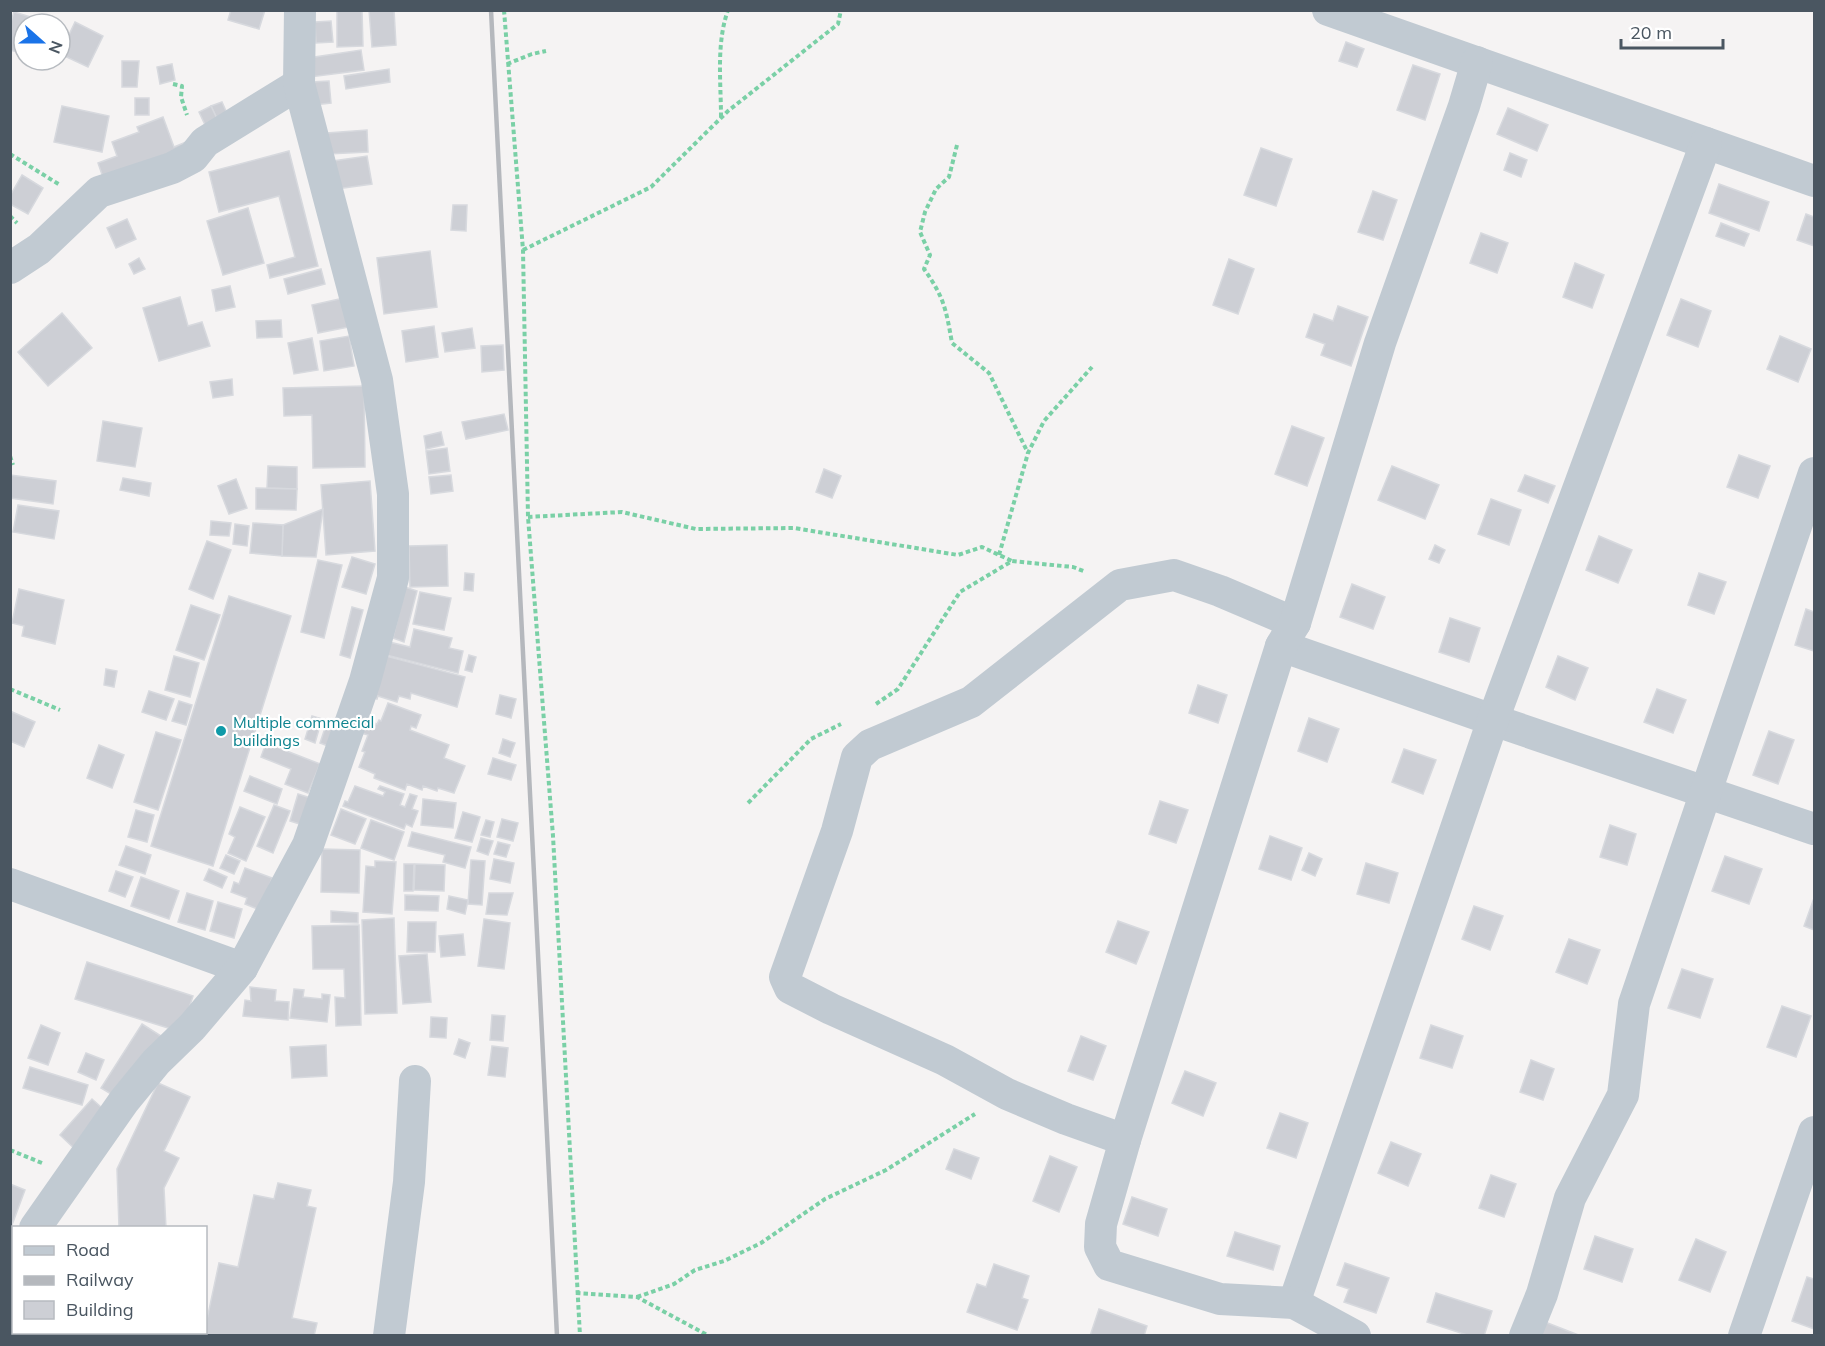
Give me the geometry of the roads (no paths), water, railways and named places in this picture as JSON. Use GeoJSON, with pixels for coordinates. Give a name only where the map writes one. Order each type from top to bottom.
{"type":"FeatureCollection","features":[{"type":"Feature","properties":{"kind":"street"},"geometry":{"type":"LineString","coordinates":[[36,1226],[124,1101],[156,1062],[192,1027],[242,968],[308,845],[364,681],[393,578],[393,494],[377,380],[299,84],[300,10]]}},
{"type":"Feature","properties":{"kind":"street"},"geometry":{"type":"LineString","coordinates":[[1328,10],[1815,181]]}},
{"type":"Feature","properties":{"kind":"street"},"geometry":{"type":"LineString","coordinates":[[1355,1335],[1294,1304],[1221,1299],[1109,1265],[1100,1247],[1101,1224],[1125,1140],[1380,343],[1464,106],[1477,62]]}},
{"type":"Feature","properties":{"kind":"street"},"geometry":{"type":"LineString","coordinates":[[10,268],[39,249],[99,192],[172,168],[193,157],[205,142],[299,84]]}},
{"type":"Feature","properties":{"kind":"street"},"geometry":{"type":"LineString","coordinates":[[1294,1304],[1493,720],[1706,143]]}},
{"type":"Feature","properties":{"kind":"street"},"geometry":{"type":"LineString","coordinates":[[1525,1335],[1542,1294],[1570,1198],[1623,1095],[1634,1004],[1815,473]]}},
{"type":"Feature","properties":{"kind":"street"},"geometry":{"type":"LineString","coordinates":[[1125,1140],[1066,1119],[1007,1094],[945,1060],[790,988],[785,977],[837,831],[857,757],[870,745],[970,702],[1120,585],[1174,575],[1220,591],[1288,634],[1493,720],[1815,830]]}},
{"type":"Feature","properties":{"kind":"street"},"geometry":{"type":"LineString","coordinates":[[10,884],[242,968]]}},
{"type":"Feature","properties":{"kind":"street"},"geometry":{"type":"LineString","coordinates":[[389,1335],[409,1182],[415,1080]]}},
{"type":"Feature","properties":{"kind":"street"},"geometry":{"type":"LineString","coordinates":[[1744,1335],[1815,1132]]}},
{"type":"Feature","properties":{"kind":"railway"},"geometry":{"type":"LineString","coordinates":[[491,10],[557,1336]]}},
{"type":"Feature","properties":{"kind":"place","name":"Multiple commecial buildings"},"geometry":{"type":"Point","coordinates":[221,731]}}]}
